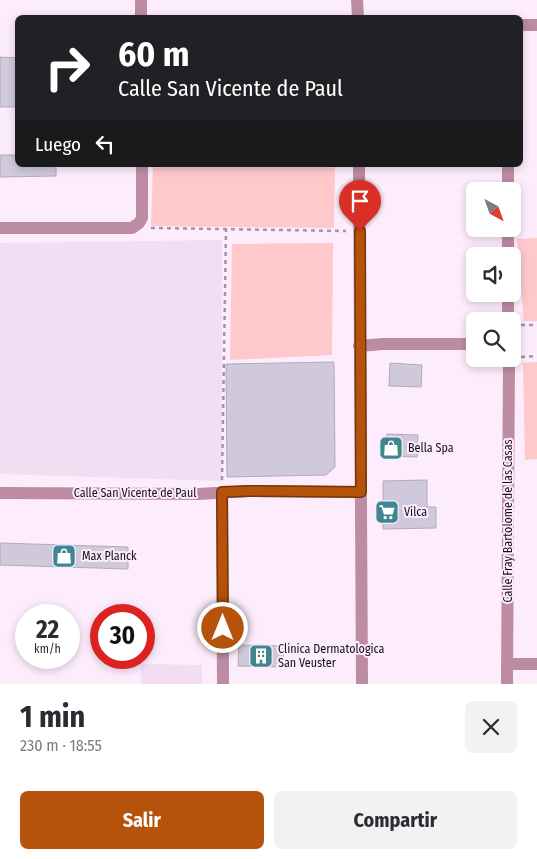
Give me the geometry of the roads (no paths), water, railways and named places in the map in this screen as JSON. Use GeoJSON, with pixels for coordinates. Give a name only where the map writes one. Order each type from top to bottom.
{"type":"FeatureCollection","features":[{"type":"Feature","properties":{"kind":"street"},"geometry":{"type":"LineString","coordinates":[[141,0],[141,15]]}},
{"type":"Feature","properties":{"kind":"street"},"geometry":{"type":"LineString","coordinates":[[357,0],[358,15]]}},
{"type":"Feature","properties":{"kind":"street"},"geometry":{"type":"LineString","coordinates":[[523,26],[537,26]]}},
{"type":"Feature","properties":{"kind":"street"},"geometry":{"type":"LineString","coordinates":[[0,228],[132,228],[142,218],[142,167]]}},
{"type":"Feature","properties":{"kind":"street"},"geometry":{"type":"LineString","coordinates":[[359,167],[362,684]]}},
{"type":"Feature","properties":{"kind":"street"},"geometry":{"type":"LineString","coordinates":[[508,167],[508,182]]}},
{"type":"Feature","properties":{"kind":"street"},"geometry":{"type":"LineString","coordinates":[[360,346],[383,344],[466,344]]}},
{"type":"Feature","properties":{"kind":"street","name":"Calle Fray Bartolome de las Casas"},"geometry":{"type":"LineString","coordinates":[[507,684],[515,367]]}},
{"type":"Feature","properties":{"kind":"street","name":"Calle San Vicente de Paul"},"geometry":{"type":"LineString","coordinates":[[0,493],[199,494],[249,491],[361,492]]}},
{"type":"Feature","properties":{"kind":"street"},"geometry":{"type":"LineString","coordinates":[[222,492],[223,684]]}},
{"type":"Feature","properties":{"kind":"street"},"geometry":{"type":"LineString","coordinates":[[507,664],[537,664]]}},
{"type":"Feature","properties":{"kind":"place","name":"Bella Spa"},"geometry":{"type":"Point","coordinates":[391,448]}},
{"type":"Feature","properties":{"kind":"place","name":"Vilca"},"geometry":{"type":"Point","coordinates":[387,512]}},
{"type":"Feature","properties":{"kind":"place","name":"Max Planck"},"geometry":{"type":"Point","coordinates":[64,556]}},
{"type":"Feature","properties":{"kind":"place","name":"Clinica Dermatologica San Veuster"},"geometry":{"type":"Point","coordinates":[261,656]}}]}
